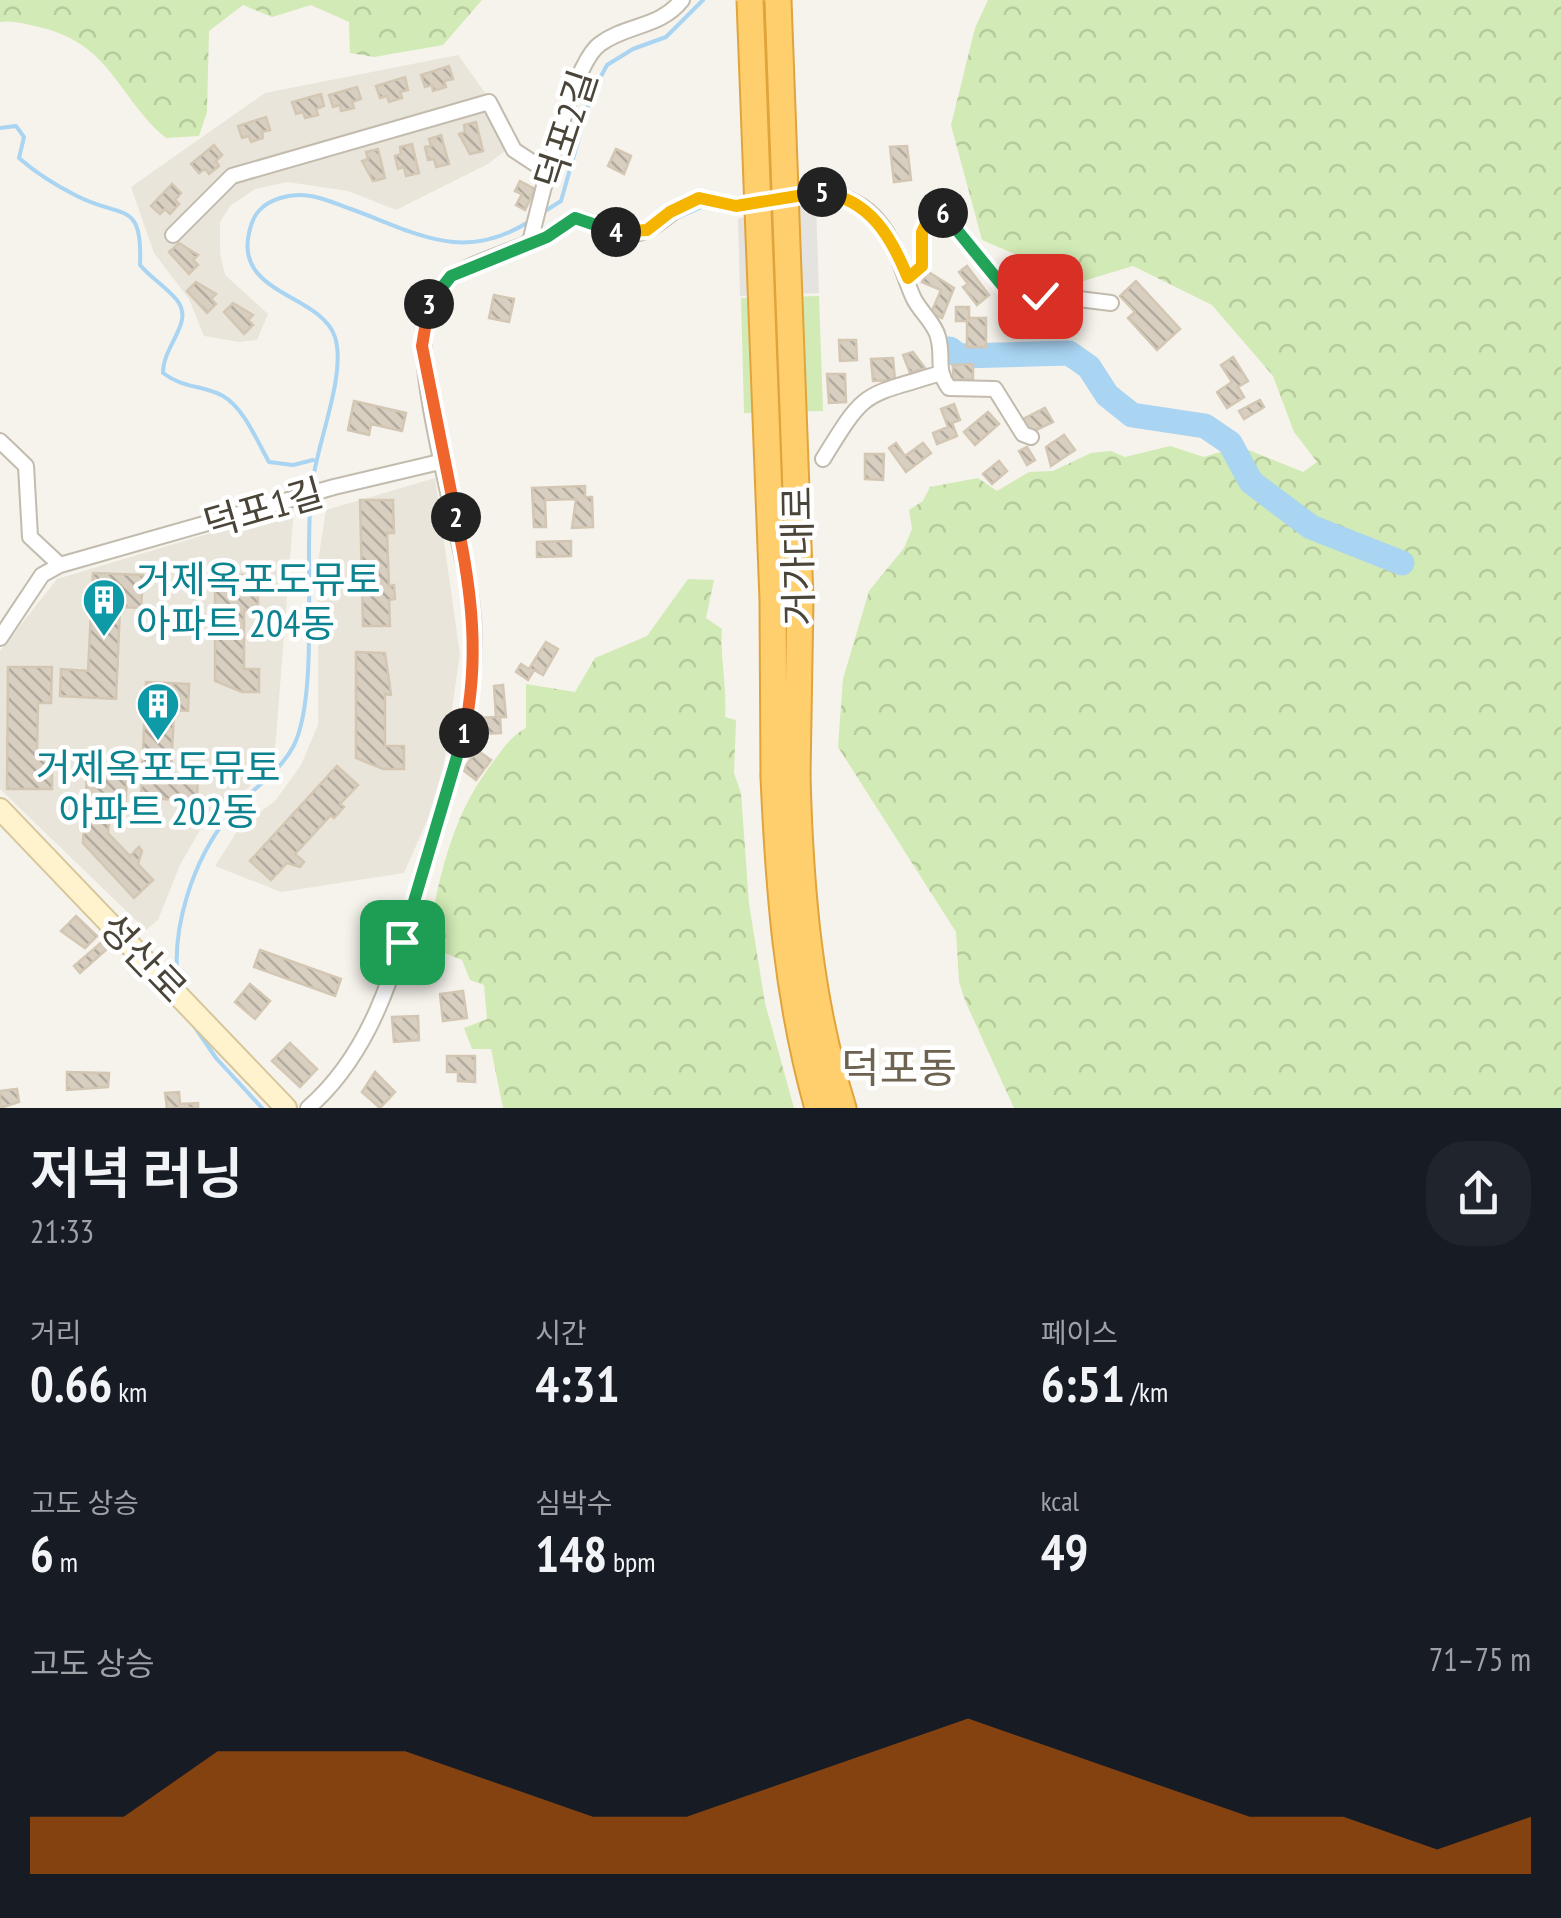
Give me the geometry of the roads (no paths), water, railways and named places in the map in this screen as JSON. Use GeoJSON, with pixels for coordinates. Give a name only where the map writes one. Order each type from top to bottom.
{"type":"FeatureCollection","features":[{"type":"Feature","properties":{"kind":"highway","name":"거가대로"},"geometry":{"type":"LineString","coordinates":[[750,0],[773,600],[786,776],[814,990],[843,1108]]}},
{"type":"Feature","properties":{"kind":"highway","name":"거가대로"},"geometry":{"type":"LineString","coordinates":[[778,0],[800,599],[780,911],[790,987],[818,1108]]}},
{"type":"Feature","properties":{"kind":"street","name":"덕포2길"},"geometry":{"type":"LineString","coordinates":[[530,242],[586,58],[613,36],[660,20],[682,0]]}},
{"type":"Feature","properties":{"kind":"street"},"geometry":{"type":"LineString","coordinates":[[173,234],[232,176],[489,102],[514,150],[549,174]]}},
{"type":"Feature","properties":{"kind":"street"},"geometry":{"type":"LineString","coordinates":[[308,1108],[367,1034],[386,990],[456,766],[470,702],[473,616],[422,346],[426,312],[451,276],[547,237],[575,218],[608,232],[633,234],[647,230],[670,212],[699,198],[736,206],[762,198],[826,192],[856,202],[880,223],[908,278],[912,296],[938,336],[938,374],[948,388],[995,389],[1023,434],[1031,437]]}},
{"type":"Feature","properties":{"kind":"street"},"geometry":{"type":"LineString","coordinates":[[908,278],[922,266],[922,232],[933,209],[946,214],[964,243],[1006,290],[1111,303]]}},
{"type":"Feature","properties":{"kind":"street"},"geometry":{"type":"LineString","coordinates":[[824,459],[854,409],[874,392],[938,374]]}},
{"type":"Feature","properties":{"kind":"street"},"geometry":{"type":"LineString","coordinates":[[0,441],[26,466],[30,537],[60,565]]}},
{"type":"Feature","properties":{"kind":"street","name":"덕포1길"},"geometry":{"type":"LineString","coordinates":[[0,638],[42,575],[60,565],[334,486],[444,461]]}},
{"type":"Feature","properties":{"kind":"street","name":"성산로"},"geometry":{"type":"LineString","coordinates":[[0,809],[286,1108]]}},
{"type":"Feature","properties":{"kind":"waterway"},"geometry":{"type":"LineString","coordinates":[[542,213],[561,201],[591,95],[607,65],[633,49],[666,37],[703,0]]}},
{"type":"Feature","properties":{"kind":"waterway"},"geometry":{"type":"LineString","coordinates":[[0,128],[16,126],[24,137],[19,158],[40,174],[77,196],[133,220],[138,230],[140,265],[172,294],[181,308],[181,325],[163,373],[231,401],[269,462],[293,465],[313,460]]}},
{"type":"Feature","properties":{"kind":"waterway"},"geometry":{"type":"LineString","coordinates":[[312,486],[337,371],[335,337],[314,311],[266,282],[255,269],[248,254],[249,233],[258,212],[280,198],[306,195],[419,235],[461,242],[483,241],[530,221]]}},
{"type":"Feature","properties":{"kind":"waterway"},"geometry":{"type":"LineString","coordinates":[[677,218],[704,206]]}},
{"type":"Feature","properties":{"kind":"waterway"},"geometry":{"type":"LineString","coordinates":[[593,232],[623,242],[648,237]]}},
{"type":"Feature","properties":{"kind":"waterway"},"geometry":{"type":"LineString","coordinates":[[950,349],[959,356],[1069,353],[1089,367],[1107,395],[1132,415],[1205,426],[1230,443],[1251,482],[1311,527],[1402,563]]}},
{"type":"Feature","properties":{"kind":"waterway"},"geometry":{"type":"LineString","coordinates":[[178,982],[181,918],[204,854],[235,809],[288,756],[302,722],[309,661],[311,496]]}},
{"type":"Feature","properties":{"kind":"waterway"},"geometry":{"type":"LineString","coordinates":[[192,1023],[216,1058],[262,1108]]}},
{"type":"Feature","properties":{"kind":"place","name":"거제옥포도뮤토 아파트 204동"},"geometry":{"type":"Point","coordinates":[104,638]}},
{"type":"Feature","properties":{"kind":"place","name":"거제옥포도뮤토 아파트 202동"},"geometry":{"type":"Point","coordinates":[158,742]}},
{"type":"Feature","properties":{"kind":"district","name":"덕포동"},"geometry":{"type":"Point","coordinates":[899,1067]}}]}
